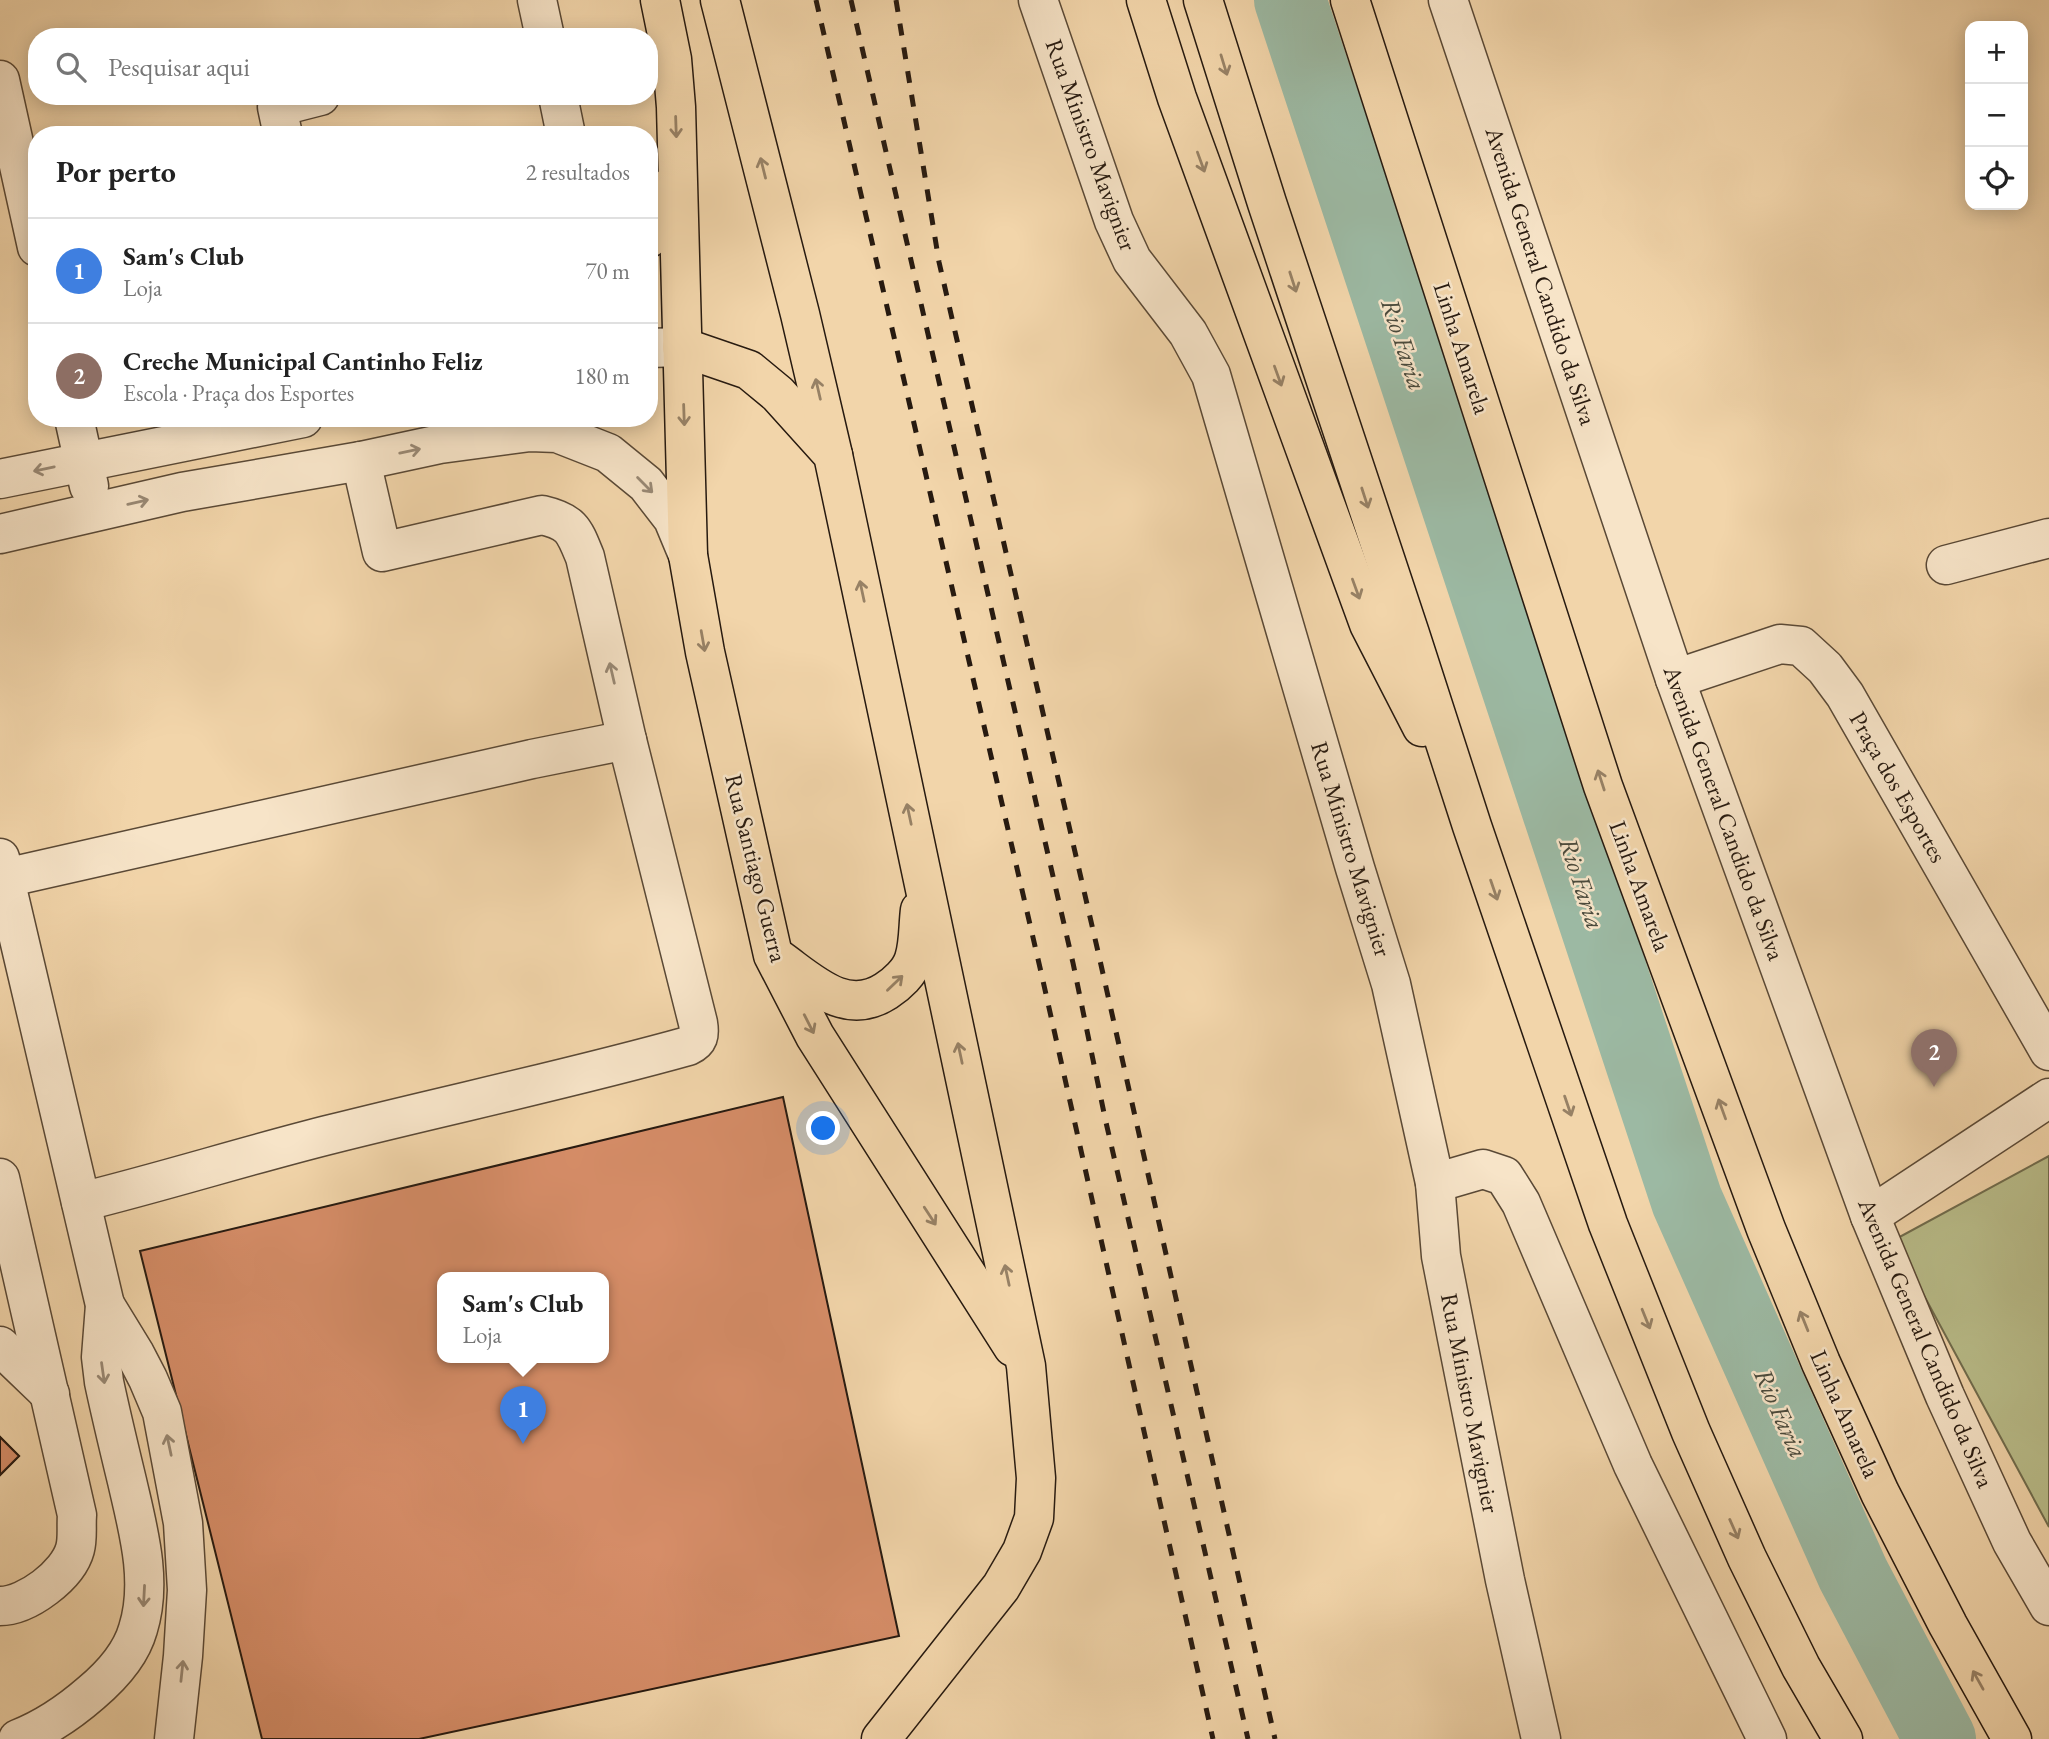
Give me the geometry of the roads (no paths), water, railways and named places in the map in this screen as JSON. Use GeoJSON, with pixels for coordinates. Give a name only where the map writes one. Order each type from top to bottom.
{"type":"FeatureCollection","features":[{"type":"Feature","properties":{"kind":"main road","name":"Rua Santiago Guerra"},"geometry":{"type":"LineString","coordinates":[[660,0],[672,59],[678,172],[665,347],[688,555],[705,652],[773,955],[815,1036],[1026,1366]]}},
{"type":"Feature","properties":{"kind":"main road"},"geometry":{"type":"LineString","coordinates":[[1132,0],[1177,98]]}},
{"type":"Feature","properties":{"kind":"main road"},"geometry":{"type":"LineString","coordinates":[[1146,0],[1177,98],[1369,624],[1472,826]]}},
{"type":"Feature","properties":{"kind":"main road"},"geometry":{"type":"LineString","coordinates":[[1203,0],[1271,216],[1472,826],[1608,1224],[1691,1432],[1747,1558],[1801,1667],[1843,1739]]}},
{"type":"Feature","properties":{"kind":"main road","name":"Linha Amarela"},"geometry":{"type":"LineString","coordinates":[[1350,0],[1603,786],[1766,1229],[1821,1363],[1880,1493],[1948,1625],[2012,1739]]}},
{"type":"Feature","properties":{"kind":"main road","name":"Rua Santiago Guerra"},"geometry":{"type":"LineString","coordinates":[[724,16],[833,455],[1026,1366],[1036,1478],[1034,1518],[1022,1551],[1001,1587],[881,1739]]}},
{"type":"Feature","properties":{"kind":"main road"},"geometry":{"type":"LineString","coordinates":[[658,218],[678,172]]}},
{"type":"Feature","properties":{"kind":"main road"},"geometry":{"type":"LineString","coordinates":[[665,347],[749,370],[778,394],[833,455]]}},
{"type":"Feature","properties":{"kind":"main road"},"geometry":{"type":"LineString","coordinates":[[773,955],[825,993],[847,1000],[874,999],[897,984],[914,960],[923,881]]}},
{"type":"Feature","properties":{"kind":"street"},"geometry":{"type":"LineString","coordinates":[[537,0],[543,28]]}},
{"type":"Feature","properties":{"kind":"street","name":"Rua Ministro Mavignier"},"geometry":{"type":"LineString","coordinates":[[1038,0],[1114,221],[1132,260],[1188,333],[1210,375],[1391,984],[1435,1183],[1441,1256],[1503,1566],[1541,1739]]}},
{"type":"Feature","properties":{"kind":"street","name":"Avenida General Candido da Silva"},"geometry":{"type":"LineString","coordinates":[[1448,0],[1675,679],[1870,1216],[1967,1445],[2012,1542],[2049,1606]]}},
{"type":"Feature","properties":{"kind":"street"},"geometry":{"type":"LineString","coordinates":[[0,80],[28,206]]}},
{"type":"Feature","properties":{"kind":"street"},"geometry":{"type":"LineString","coordinates":[[281,126],[276,107],[284,105]]}},
{"type":"Feature","properties":{"kind":"street"},"geometry":{"type":"LineString","coordinates":[[560,105],[564,126]]}},
{"type":"Feature","properties":{"kind":"street"},"geometry":{"type":"LineString","coordinates":[[76,427],[94,512]]}},
{"type":"Feature","properties":{"kind":"street"},"geometry":{"type":"LineString","coordinates":[[0,478],[261,427]]}},
{"type":"Feature","properties":{"kind":"street"},"geometry":{"type":"LineString","coordinates":[[266,427],[276,476]]}},
{"type":"Feature","properties":{"kind":"street"},"geometry":{"type":"LineString","coordinates":[[0,534],[182,492],[361,461],[440,444],[554,427]]}},
{"type":"Feature","properties":{"kind":"street"},"geometry":{"type":"LineString","coordinates":[[561,427],[608,453],[646,484],[673,519],[688,555]]}},
{"type":"Feature","properties":{"kind":"street"},"geometry":{"type":"LineString","coordinates":[[173,445],[182,492]]}},
{"type":"Feature","properties":{"kind":"street"},"geometry":{"type":"LineString","coordinates":[[81,1202],[331,1134],[601,1070],[695,1042],[699,1037],[698,1023],[627,740],[585,557],[576,533],[560,519],[542,514],[382,552],[361,461]]}},
{"type":"Feature","properties":{"kind":"street"},"geometry":{"type":"LineString","coordinates":[[1946,565],[2049,538]]}},
{"type":"Feature","properties":{"kind":"street","name":"Praça dos Esportes"},"geometry":{"type":"LineString","coordinates":[[1675,679],[1780,644],[1801,646],[1825,668],[1845,695],[2049,1051]]}},
{"type":"Feature","properties":{"kind":"street"},"geometry":{"type":"LineString","coordinates":[[19,1739],[53,1723],[102,1684],[122,1660],[138,1632],[145,1599],[144,1562],[138,1528],[104,1382],[101,1357],[105,1305],[2,868],[627,740]]}},
{"type":"Feature","properties":{"kind":"street"},"geometry":{"type":"LineString","coordinates":[[1870,1216],[2049,1098]]}},
{"type":"Feature","properties":{"kind":"street"},"geometry":{"type":"LineString","coordinates":[[1435,1183],[1483,1169],[1504,1176],[1521,1203],[1633,1465],[1767,1739]]}},
{"type":"Feature","properties":{"kind":"street"},"geometry":{"type":"LineString","coordinates":[[0,1178],[77,1515],[75,1549],[66,1567],[29,1598],[8,1606],[0,1606]]}},
{"type":"Feature","properties":{"kind":"street"},"geometry":{"type":"LineString","coordinates":[[105,1305],[140,1362],[162,1412],[183,1523],[187,1590],[174,1739]]}},
{"type":"Feature","properties":{"kind":"street"},"geometry":{"type":"LineString","coordinates":[[0,1346],[50,1394]]}},
{"type":"Feature","properties":{"kind":"waterway","name":"Rio Faria"},"geometry":{"type":"LineString","coordinates":[[1290,0],[1687,1201],[1853,1574],[1940,1739]]}},
{"type":"Feature","properties":{"kind":"railway"},"geometry":{"type":"LineString","coordinates":[[816,0],[1041,972],[1213,1739]]}},
{"type":"Feature","properties":{"kind":"railway"},"geometry":{"type":"LineString","coordinates":[[851,0],[1073,963],[1105,1118],[1248,1739]]}},
{"type":"Feature","properties":{"kind":"railway"},"geometry":{"type":"LineString","coordinates":[[896,0],[939,262],[1275,1739]]}},
{"type":"Feature","properties":{"kind":"place","name":"Creche Municipal Cantinho Feliz"},"geometry":{"type":"Point","coordinates":[1934,1087]}},
{"type":"Feature","properties":{"kind":"place","name":"Sam's Club"},"geometry":{"type":"Point","coordinates":[523,1444]}}]}
